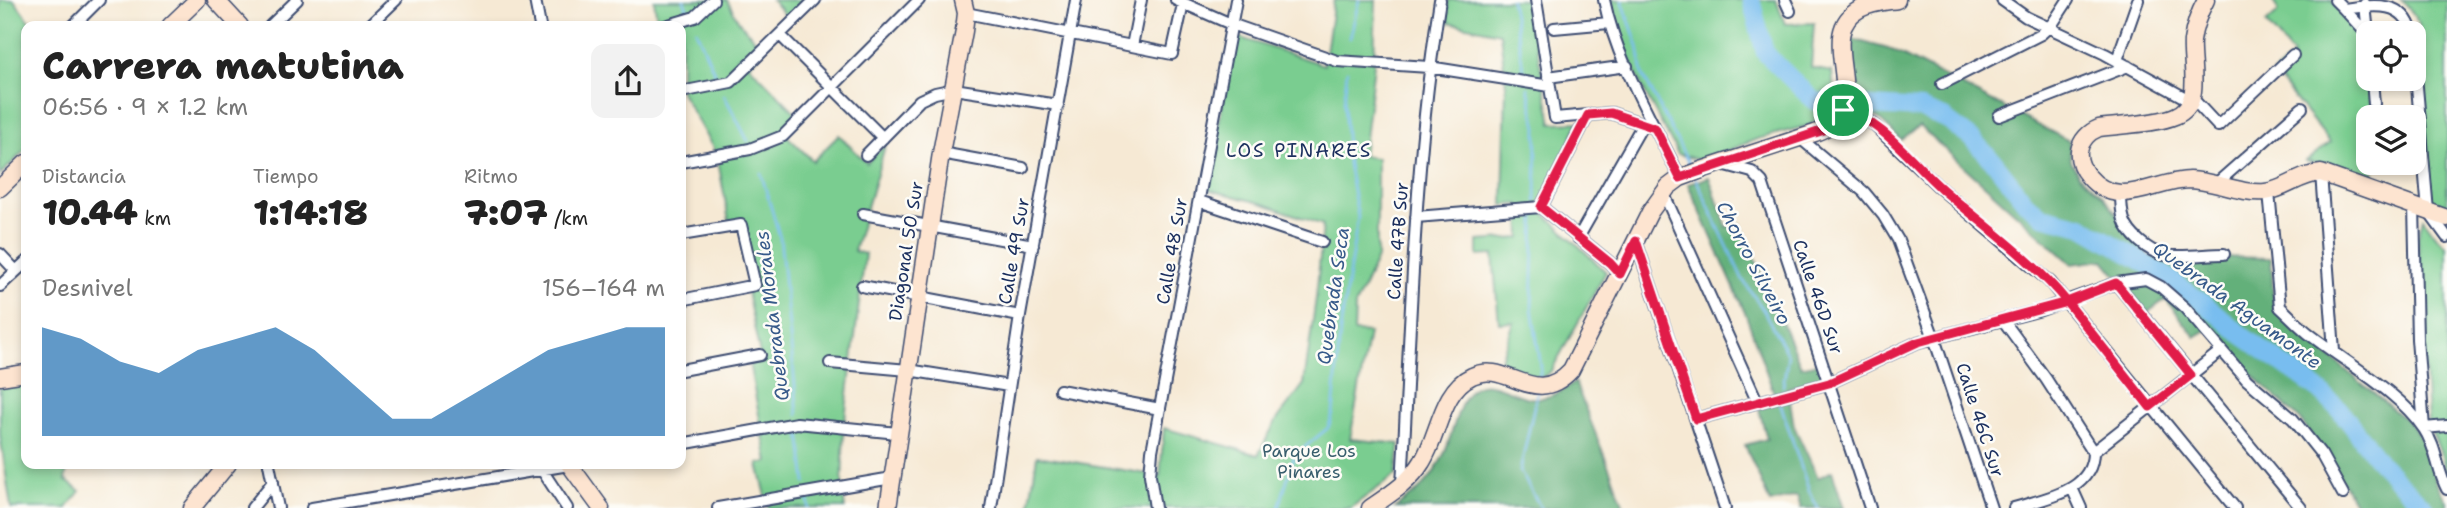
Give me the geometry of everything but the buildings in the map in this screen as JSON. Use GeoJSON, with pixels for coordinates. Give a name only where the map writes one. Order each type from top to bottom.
{"type":"FeatureCollection","features":[{"type":"Feature","properties":{"kind":"street"},"geometry":{"type":"LineString","coordinates":[[78,21],[99,0]]}},
{"type":"Feature","properties":{"kind":"street"},"geometry":{"type":"LineString","coordinates":[[175,21],[197,0]]}},
{"type":"Feature","properties":{"kind":"street"},"geometry":{"type":"LineString","coordinates":[[216,0],[235,21]]}},
{"type":"Feature","properties":{"kind":"street"},"geometry":{"type":"LineString","coordinates":[[275,21],[297,0]]}},
{"type":"Feature","properties":{"kind":"street"},"geometry":{"type":"LineString","coordinates":[[374,21],[396,0]]}},
{"type":"Feature","properties":{"kind":"street"},"geometry":{"type":"LineString","coordinates":[[535,0],[539,21]]}},
{"type":"Feature","properties":{"kind":"street"},"geometry":{"type":"LineString","coordinates":[[685,21],[695,17],[713,0]]}},
{"type":"Feature","properties":{"kind":"street"},"geometry":{"type":"LineString","coordinates":[[686,91],[731,82],[816,0]]}},
{"type":"Feature","properties":{"kind":"street"},"geometry":{"type":"LineString","coordinates":[[686,161],[750,149],[783,136],[919,0]]}},
{"type":"Feature","properties":{"kind":"street","name":"Calle 49 Sur"},"geometry":{"type":"LineString","coordinates":[[990,508],[1020,316],[1076,0]]}},
{"type":"Feature","properties":{"kind":"street"},"geometry":{"type":"LineString","coordinates":[[1132,46],[1141,0]]}},
{"type":"Feature","properties":{"kind":"street","name":"Calle 48 Sur"},"geometry":{"type":"LineString","coordinates":[[1155,508],[1150,475],[1160,409],[1236,0]]}},
{"type":"Feature","properties":{"kind":"street","name":"Calle 47B Sur"},"geometry":{"type":"LineString","coordinates":[[1402,485],[1416,218],[1429,66],[1440,0]]}},
{"type":"Feature","properties":{"kind":"street"},"geometry":{"type":"LineString","coordinates":[[1536,0],[1555,118],[1611,113],[1655,128]]}},
{"type":"Feature","properties":{"kind":"street"},"geometry":{"type":"LineString","coordinates":[[1604,0],[1609,23],[1627,66],[1655,128],[1683,176]]}},
{"type":"Feature","properties":{"kind":"street"},"geometry":{"type":"LineString","coordinates":[[1370,508],[1402,485],[1423,461],[1452,394],[1466,379],[1478,374],[1494,373],[1538,386],[1561,380],[1575,364],[1663,192],[1683,176],[1832,125],[1843,110],[1845,97],[1841,41],[1843,27],[1851,16],[1862,8],[1897,0]]}},
{"type":"Feature","properties":{"kind":"street"},"geometry":{"type":"LineString","coordinates":[[2002,0],[2018,12],[2192,99],[2218,126],[2293,55]]}},
{"type":"Feature","properties":{"kind":"street"},"geometry":{"type":"LineString","coordinates":[[1942,84],[2049,28],[2068,0]]}},
{"type":"Feature","properties":{"kind":"street"},"geometry":{"type":"LineString","coordinates":[[2117,60],[2138,0]]}},
{"type":"Feature","properties":{"kind":"street"},"geometry":{"type":"LineString","coordinates":[[2206,0],[2193,33],[2192,99],[2183,111],[2171,118],[2095,129],[2082,142],[2079,159],[2094,182],[2105,189],[2121,193],[2146,191],[2187,180],[2269,192],[2309,174],[2321,173],[2447,218]]}},
{"type":"Feature","properties":{"kind":"street"},"geometry":{"type":"LineString","coordinates":[[2335,0],[2356,22]]}},
{"type":"Feature","properties":{"kind":"street"},"geometry":{"type":"LineString","coordinates":[[964,7],[1070,34],[1172,54],[1179,2],[1231,24],[1337,61],[1429,66],[1549,82],[1627,66]]}},
{"type":"Feature","properties":{"kind":"street"},"geometry":{"type":"LineString","coordinates":[[2344,9],[2381,2],[2396,6],[2410,21]]}},
{"type":"Feature","properties":{"kind":"street"},"geometry":{"type":"LineString","coordinates":[[2365,4],[2367,21]]}},
{"type":"Feature","properties":{"kind":"street","name":"Diagonal 50 Sur"},"geometry":{"type":"LineString","coordinates":[[888,508],[940,153],[954,89],[964,7]]}},
{"type":"Feature","properties":{"kind":"street"},"geometry":{"type":"LineString","coordinates":[[1554,28],[1609,23]]}},
{"type":"Feature","properties":{"kind":"street"},"geometry":{"type":"LineString","coordinates":[[780,35],[883,138]]}},
{"type":"Feature","properties":{"kind":"street"},"geometry":{"type":"LineString","coordinates":[[1999,116],[2128,66]]}},
{"type":"Feature","properties":{"kind":"street"},"geometry":{"type":"LineString","coordinates":[[866,155],[919,100],[935,93],[954,89],[1058,105]]}},
{"type":"Feature","properties":{"kind":"street"},"geometry":{"type":"LineString","coordinates":[[2373,91],[2374,104]]}},
{"type":"Feature","properties":{"kind":"street"},"geometry":{"type":"LineString","coordinates":[[2415,91],[2421,208],[2417,339],[2424,428]]}},
{"type":"Feature","properties":{"kind":"street"},"geometry":{"type":"LineString","coordinates":[[2217,183],[2302,108]]}},
{"type":"Feature","properties":{"kind":"street"},"geometry":{"type":"LineString","coordinates":[[1843,110],[1872,124],[1941,188],[2040,272],[2235,508]]}},
{"type":"Feature","properties":{"kind":"street"},"geometry":{"type":"LineString","coordinates":[[1541,207],[1588,115]]}},
{"type":"Feature","properties":{"kind":"street"},"geometry":{"type":"LineString","coordinates":[[1578,238],[1643,124]]}},
{"type":"Feature","properties":{"kind":"street","name":"Calle 46C Sur"},"geometry":{"type":"LineString","coordinates":[[1800,138],[1864,192],[1883,215],[1904,254],[1991,508]]}},
{"type":"Feature","properties":{"kind":"street"},"geometry":{"type":"LineString","coordinates":[[940,153],[1023,168]]}},
{"type":"Feature","properties":{"kind":"street","name":"Calle 46D Sur"},"geometry":{"type":"LineString","coordinates":[[1712,166],[1752,172],[1762,182],[1870,508]]}},
{"type":"Feature","properties":{"kind":"street"},"geometry":{"type":"LineString","coordinates":[[0,188],[21,168]]}},
{"type":"Feature","properties":{"kind":"street"},"geometry":{"type":"LineString","coordinates":[[2321,173],[2334,351]]}},
{"type":"Feature","properties":{"kind":"street"},"geometry":{"type":"LineString","coordinates":[[1663,192],[1757,401]]}},
{"type":"Feature","properties":{"kind":"street"},"geometry":{"type":"LineString","coordinates":[[2269,192],[2280,307],[2308,333],[2377,384],[2424,428],[2432,443],[2447,489]]}},
{"type":"Feature","properties":{"kind":"street"},"geometry":{"type":"LineString","coordinates":[[2121,193],[2124,223],[2136,237],[2151,248],[2164,255],[2224,254]]}},
{"type":"Feature","properties":{"kind":"street"},"geometry":{"type":"LineString","coordinates":[[1199,201],[1322,242]]}},
{"type":"Feature","properties":{"kind":"street"},"geometry":{"type":"LineString","coordinates":[[1416,218],[1541,207],[1620,274]]}},
{"type":"Feature","properties":{"kind":"street"},"geometry":{"type":"LineString","coordinates":[[2421,208],[2447,237]]}},
{"type":"Feature","properties":{"kind":"street"},"geometry":{"type":"LineString","coordinates":[[863,214],[1033,245]]}},
{"type":"Feature","properties":{"kind":"street"},"geometry":{"type":"LineString","coordinates":[[686,234],[741,225],[755,285],[686,299]]}},
{"type":"Feature","properties":{"kind":"street"},"geometry":{"type":"LineString","coordinates":[[1636,241],[1725,508]]}},
{"type":"Feature","properties":{"kind":"street"},"geometry":{"type":"LineString","coordinates":[[0,254],[16,271]]}},
{"type":"Feature","properties":{"kind":"street"},"geometry":{"type":"LineString","coordinates":[[0,286],[21,266]]}},
{"type":"Feature","properties":{"kind":"street"},"geometry":{"type":"LineString","coordinates":[[1696,419],[1829,383],[1908,346],[2067,302],[2116,283],[2146,279],[2161,287],[2185,308],[2247,380],[2303,430],[2325,461],[2343,494]]}},
{"type":"Feature","properties":{"kind":"street"},"geometry":{"type":"LineString","coordinates":[[2116,283],[2301,508]]}},
{"type":"Feature","properties":{"kind":"street"},"geometry":{"type":"LineString","coordinates":[[862,286],[1020,316]]}},
{"type":"Feature","properties":{"kind":"street"},"geometry":{"type":"LineString","coordinates":[[2003,320],[2046,379],[2093,452],[2090,470],[2083,481],[2073,488],[2014,508]]}},
{"type":"Feature","properties":{"kind":"street"},"geometry":{"type":"LineString","coordinates":[[2093,452],[2221,351]]}},
{"type":"Feature","properties":{"kind":"street"},"geometry":{"type":"LineString","coordinates":[[686,369],[760,355]]}},
{"type":"Feature","properties":{"kind":"street"},"geometry":{"type":"LineString","coordinates":[[830,363],[908,370],[1009,386]]}},
{"type":"Feature","properties":{"kind":"street"},"geometry":{"type":"LineString","coordinates":[[0,377],[21,374]]}},
{"type":"Feature","properties":{"kind":"street"},"geometry":{"type":"LineString","coordinates":[[1060,390],[1160,409]]}},
{"type":"Feature","properties":{"kind":"street"},"geometry":{"type":"LineString","coordinates":[[686,443],[797,423],[898,433]]}},
{"type":"Feature","properties":{"kind":"street"},"geometry":{"type":"LineString","coordinates":[[2424,428],[2447,426]]}},
{"type":"Feature","properties":{"kind":"street"},"geometry":{"type":"LineString","coordinates":[[192,508],[224,469]]}},
{"type":"Feature","properties":{"kind":"street"},"geometry":{"type":"LineString","coordinates":[[270,469],[278,508]]}},
{"type":"Feature","properties":{"kind":"street"},"geometry":{"type":"LineString","coordinates":[[312,508],[513,469]]}},
{"type":"Feature","properties":{"kind":"street"},"geometry":{"type":"LineString","coordinates":[[530,469],[547,469]]}},
{"type":"Feature","properties":{"kind":"street"},"geometry":{"type":"LineString","coordinates":[[575,469],[601,508]]}},
{"type":"Feature","properties":{"kind":"street"},"geometry":{"type":"LineString","coordinates":[[542,470],[567,508]]}},
{"type":"Feature","properties":{"kind":"street"},"geometry":{"type":"LineString","coordinates":[[718,508],[892,478]]}},
{"type":"Feature","properties":{"kind":"street"},"geometry":{"type":"LineString","coordinates":[[252,508],[273,482]]}},
{"type":"Feature","properties":{"kind":"street"},"geometry":{"type":"LineString","coordinates":[[2073,488],[2081,508]]}},
{"type":"Feature","properties":{"kind":"green space"},"geometry":{"type":"Polygon","coordinates":[[[0,0],[14,0],[29,21],[21,21],[21,154],[0,175],[0,0]]]}},
{"type":"Feature","properties":{"kind":"green space"},"geometry":{"type":"Polygon","coordinates":[[[654,0],[727,0],[739,22],[764,50],[749,65],[797,114],[783,132],[813,161],[839,135],[867,163],[886,143],[854,251],[865,254],[844,427],[842,486],[845,508],[769,508],[758,464],[768,462],[748,357],[760,355],[746,287],[755,285],[741,225],[730,227],[717,155],[686,101],[686,21],[657,21],[654,0]]]}},
{"type":"Feature","properties":{"kind":"green space"},"geometry":{"type":"Polygon","coordinates":[[[772,0],[808,0],[789,20],[772,0]]]}},
{"type":"Feature","properties":{"kind":"green space","name":"Parque Los Pinares"},"geometry":{"type":"Polygon","coordinates":[[[1334,0],[1376,0],[1374,64],[1363,156],[1377,158],[1377,258],[1355,306],[1354,332],[1369,333],[1350,439],[1400,444],[1396,475],[1350,508],[1029,508],[1037,456],[1160,476],[1164,428],[1258,455],[1276,421],[1304,384],[1323,225],[1264,204],[1207,189],[1235,36],[1324,65],[1334,0]]]}},
{"type":"Feature","properties":{"kind":"green space"},"geometry":{"type":"Polygon","coordinates":[[[1448,0],[1530,0],[1533,29],[1552,123],[1579,122],[1539,208],[1606,272],[1551,371],[1543,377],[1526,375],[1500,362],[1514,322],[1499,323],[1493,255],[1478,256],[1478,241],[1521,238],[1520,204],[1503,205],[1506,85],[1500,33],[1448,22],[1448,0]]]}},
{"type":"Feature","properties":{"kind":"green space"},"geometry":{"type":"Polygon","coordinates":[[[1611,0],[1776,0],[1785,24],[1814,23],[1811,68],[1832,72],[1835,100],[1832,108],[1810,125],[1757,139],[1702,161],[1678,154],[1630,60],[1611,0]]]}},
{"type":"Feature","properties":{"kind":"green space"},"geometry":{"type":"Polygon","coordinates":[[[2272,0],[2330,0],[2356,24],[2356,91],[2370,91],[2370,105],[2356,105],[2356,173],[2306,161],[2330,142],[2274,73],[2293,55],[2266,23],[2279,11],[2272,0]]]}},
{"type":"Feature","properties":{"kind":"green space"},"geometry":{"type":"Polygon","coordinates":[[[2401,0],[2447,0],[2447,210],[2430,205],[2423,91],[2426,91],[2426,21],[2417,21],[2401,0]]]}},
{"type":"Feature","properties":{"kind":"green space"},"geometry":{"type":"Polygon","coordinates":[[[1852,39],[1892,50],[2069,141],[2071,161],[2079,175],[2102,195],[2149,256],[2271,258],[2274,310],[2414,427],[2430,457],[2436,482],[2447,501],[2447,508],[2358,508],[2328,457],[2301,421],[2210,328],[2195,337],[2166,299],[2147,313],[2104,260],[2072,264],[1919,126],[1901,140],[1878,118],[1855,109],[1850,52],[1852,39]]]}},
{"type":"Feature","properties":{"kind":"green space"},"geometry":{"type":"Polygon","coordinates":[[[2361,175],[2374,175],[2374,182],[2361,175]]]}},
{"type":"Feature","properties":{"kind":"green space"},"geometry":{"type":"Polygon","coordinates":[[[1709,177],[1727,227],[1740,223],[1801,367],[1818,363],[1823,376],[1788,388],[1794,426],[1818,478],[1832,471],[1844,508],[1801,508],[1797,496],[1770,503],[1745,445],[1767,439],[1759,409],[1777,402],[1746,315],[1688,184],[1709,177]]]}},
{"type":"Feature","properties":{"kind":"green space"},"geometry":{"type":"Polygon","coordinates":[[[2423,218],[2447,246],[2447,478],[2428,422],[2418,237],[2423,218]]]}},
{"type":"Feature","properties":{"kind":"green space"},"geometry":{"type":"Polygon","coordinates":[[[1575,382],[1625,508],[1395,508],[1418,490],[1435,471],[1464,400],[1473,388],[1480,385],[1494,386],[1523,397],[1543,398],[1575,382]]]}},
{"type":"Feature","properties":{"kind":"green space"},"geometry":{"type":"Polygon","coordinates":[[[21,384],[21,469],[67,469],[65,480],[80,491],[67,508],[11,508],[0,435],[0,388],[21,384]]]}},
{"type":"Feature","properties":{"kind":"waterway","name":"Quebrada Morales"},"geometry":{"type":"LineString","coordinates":[[684,0],[688,11]]}},
{"type":"Feature","properties":{"kind":"waterway","name":"Quebrada Seca"},"geometry":{"type":"LineString","coordinates":[[1350,38],[1359,0]]}},
{"type":"Feature","properties":{"kind":"waterway"},"geometry":{"type":"LineString","coordinates":[[1511,0],[1524,71]]}},
{"type":"Feature","properties":{"kind":"waterway","name":"Chorro Silveiro"},"geometry":{"type":"LineString","coordinates":[[1622,0],[1638,46],[1643,75],[1690,166]]}},
{"type":"Feature","properties":{"kind":"waterway","name":"Quebrada Aguamonte"},"geometry":{"type":"LineString","coordinates":[[1751,0],[1765,53],[1814,101],[1835,103]]}},
{"type":"Feature","properties":{"kind":"waterway","name":"Quebrada Morales"},"geometry":{"type":"LineString","coordinates":[[696,30],[715,74]]}},
{"type":"Feature","properties":{"kind":"waterway","name":"Quebrada Seca"},"geometry":{"type":"LineString","coordinates":[[1279,508],[1294,456],[1328,428],[1333,414],[1340,331],[1358,217],[1348,164],[1344,103],[1347,71]]}},
{"type":"Feature","properties":{"kind":"waterway"},"geometry":{"type":"LineString","coordinates":[[1528,88],[1537,127],[1536,201]]}},
{"type":"Feature","properties":{"kind":"waterway","name":"Quebrada Morales"},"geometry":{"type":"LineString","coordinates":[[724,95],[748,141]]}},
{"type":"Feature","properties":{"kind":"waterway","name":"Quebrada Aguamonte"},"geometry":{"type":"LineString","coordinates":[[1854,105],[1921,109],[1944,118],[1972,139],[1995,163],[2026,203],[2042,216],[2082,226],[2165,275],[2243,336],[2316,388],[2340,410],[2381,464],[2425,508]]}},
{"type":"Feature","properties":{"kind":"waterway","name":"Quebrada Morales"},"geometry":{"type":"LineString","coordinates":[[761,173],[780,238],[798,415]]}},
{"type":"Feature","properties":{"kind":"waterway","name":"Chorro Silveiro"},"geometry":{"type":"LineString","coordinates":[[1696,179],[1743,280],[1788,355],[1783,386]]}},
{"type":"Feature","properties":{"kind":"waterway"},"geometry":{"type":"LineString","coordinates":[[1535,212],[1532,308],[1541,367],[1539,379]]}},
{"type":"Feature","properties":{"kind":"waterway"},"geometry":{"type":"LineString","coordinates":[[1537,393],[1520,471],[1541,508]]}},
{"type":"Feature","properties":{"kind":"waterway","name":"Chorro Silveiro"},"geometry":{"type":"LineString","coordinates":[[1780,402],[1809,491],[1818,508]]}},
{"type":"Feature","properties":{"kind":"waterway","name":"Quebrada Morales"},"geometry":{"type":"LineString","coordinates":[[800,432],[806,483]]}},
{"type":"Feature","properties":{"kind":"waterway","name":"Quebrada Morales"},"geometry":{"type":"LineString","coordinates":[[808,499],[809,508]]}},
{"type":"Feature","properties":{"kind":"district","name":"LOS PINARES"},"geometry":{"type":"Point","coordinates":[1299,150]}},
{"type":"Feature","properties":{"kind":"route"},"geometry":{"type":"LineString","coordinates":[[1843,110],[1838,119],[1824,130],[1680,178],[1655,128],[1611,113],[1588,115],[1541,207],[1620,274],[1636,241],[1696,419],[1829,383],[1918,342],[2067,302],[2150,407],[2191,375],[2116,283],[2067,302],[2040,272],[1941,188],[1872,124],[1843,110]]}}]}
